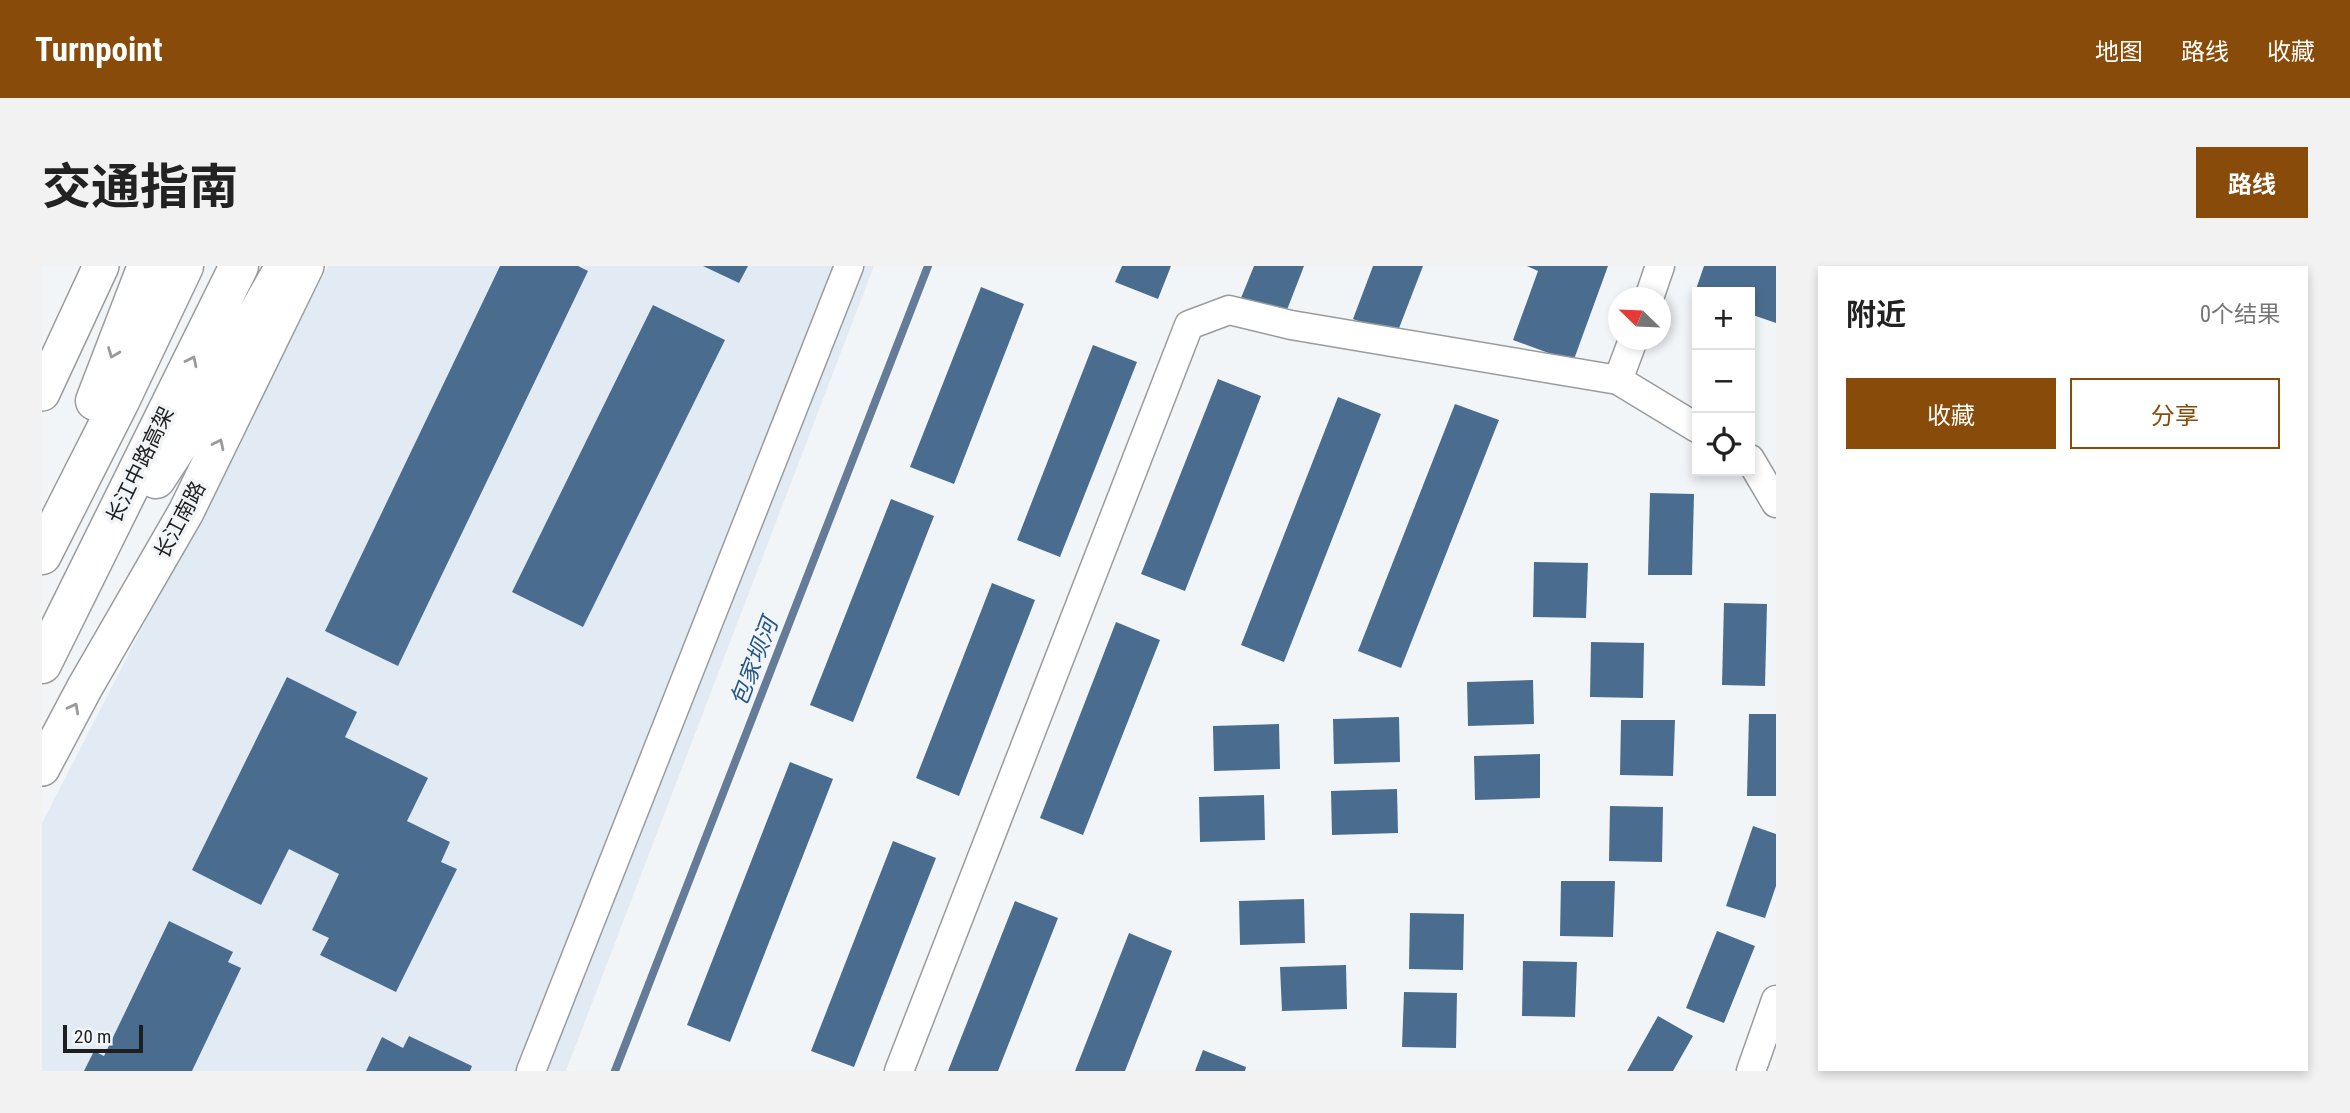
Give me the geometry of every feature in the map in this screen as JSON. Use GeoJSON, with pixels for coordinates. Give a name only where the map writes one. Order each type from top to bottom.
{"type":"FeatureCollection","features":[{"type":"Feature","properties":{"kind":"highway"},"geometry":{"type":"LineString","coordinates":[[42,540],[146,266]]}},
{"type":"Feature","properties":{"kind":"highway"},"geometry":{"type":"LineString","coordinates":[[42,555],[184,266]]}},
{"type":"Feature","properties":{"kind":"highway","name":"长江中路高架"},"geometry":{"type":"LineString","coordinates":[[42,664],[239,266]]}},
{"type":"Feature","properties":{"kind":"highway"},"geometry":{"type":"LineString","coordinates":[[69,609],[215,389],[285,266]]}},
{"type":"Feature","properties":{"kind":"main road"},"geometry":{"type":"LineString","coordinates":[[42,393],[101,266]]}},
{"type":"Feature","properties":{"kind":"main road","name":"长江南路"},"geometry":{"type":"LineString","coordinates":[[42,768],[85,687],[186,512],[306,266]]}},
{"type":"Feature","properties":{"kind":"street"},"geometry":{"type":"LineString","coordinates":[[531,1071],[849,266]]}},
{"type":"Feature","properties":{"kind":"street"},"geometry":{"type":"LineString","coordinates":[[1653,287],[1660,266]]}},
{"type":"Feature","properties":{"kind":"street"},"geometry":{"type":"LineString","coordinates":[[899,1071],[1189,325],[1229,310],[1291,325],[1618,380],[1692,425]]}},
{"type":"Feature","properties":{"kind":"street"},"geometry":{"type":"LineString","coordinates":[[1618,380],[1629,350]]}},
{"type":"Feature","properties":{"kind":"street"},"geometry":{"type":"LineString","coordinates":[[1755,467],[1776,503]]}},
{"type":"Feature","properties":{"kind":"street"},"geometry":{"type":"LineString","coordinates":[[1751,1071],[1776,1000]]}},
{"type":"Feature","properties":{"kind":"shaded area"},"geometry":{"type":"Polygon","coordinates":[[[328,266],[874,266],[566,1071],[42,1071],[42,823],[328,266]]]}},
{"type":"Feature","properties":{"kind":"building"},"geometry":{"type":"Polygon","coordinates":[[[500,266],[578,266],[588,271],[398,666],[325,631],[500,266]]]}},
{"type":"Feature","properties":{"kind":"building"},"geometry":{"type":"Polygon","coordinates":[[[703,266],[748,266],[739,283],[703,266]]]}},
{"type":"Feature","properties":{"kind":"building"},"geometry":{"type":"Polygon","coordinates":[[[1122,266],[1171,266],[1158,299],[1115,282],[1122,266]]]}},
{"type":"Feature","properties":{"kind":"building"},"geometry":{"type":"Polygon","coordinates":[[[1254,266],[1304,266],[1285,315],[1241,298],[1254,266]]]}},
{"type":"Feature","properties":{"kind":"building"},"geometry":{"type":"Polygon","coordinates":[[[1373,266],[1423,266],[1396,336],[1353,319],[1373,266]]]}},
{"type":"Feature","properties":{"kind":"building"},"geometry":{"type":"Polygon","coordinates":[[[1527,266],[1608,266],[1573,362],[1513,340],[1538,271],[1527,266]]]}},
{"type":"Feature","properties":{"kind":"building"},"geometry":{"type":"Polygon","coordinates":[[[1704,266],[1776,266],[1776,323],[1755,316],[1755,287],[1697,287],[1704,266]]]}},
{"type":"Feature","properties":{"kind":"building"},"geometry":{"type":"Polygon","coordinates":[[[981,287],[1024,304],[954,484],[910,467],[981,287]]]}},
{"type":"Feature","properties":{"kind":"building"},"geometry":{"type":"Polygon","coordinates":[[[653,305],[725,340],[583,627],[512,592],[653,305]]]}},
{"type":"Feature","properties":{"kind":"building"},"geometry":{"type":"Polygon","coordinates":[[[1093,345],[1137,362],[1060,557],[1017,540],[1093,345]]]}},
{"type":"Feature","properties":{"kind":"building"},"geometry":{"type":"Polygon","coordinates":[[[1218,379],[1261,396],[1185,591],[1141,574],[1218,379]]]}},
{"type":"Feature","properties":{"kind":"building"},"geometry":{"type":"Polygon","coordinates":[[[1338,397],[1381,414],[1284,662],[1241,645],[1338,397]]]}},
{"type":"Feature","properties":{"kind":"building"},"geometry":{"type":"Polygon","coordinates":[[[1455,404],[1499,420],[1401,668],[1358,651],[1455,404]]]}},
{"type":"Feature","properties":{"kind":"building"},"geometry":{"type":"Polygon","coordinates":[[[1650,493],[1694,494],[1692,575],[1648,575],[1650,493]]]}},
{"type":"Feature","properties":{"kind":"building"},"geometry":{"type":"Polygon","coordinates":[[[891,499],[934,516],[853,722],[810,705],[891,499]]]}},
{"type":"Feature","properties":{"kind":"building"},"geometry":{"type":"Polygon","coordinates":[[[1534,562],[1588,563],[1586,618],[1533,617],[1534,562]]]}},
{"type":"Feature","properties":{"kind":"building"},"geometry":{"type":"Polygon","coordinates":[[[992,583],[1035,600],[959,796],[916,778],[992,583]]]}},
{"type":"Feature","properties":{"kind":"building"},"geometry":{"type":"Polygon","coordinates":[[[1724,603],[1767,604],[1765,686],[1722,685],[1724,603]]]}},
{"type":"Feature","properties":{"kind":"building"},"geometry":{"type":"Polygon","coordinates":[[[1116,622],[1160,640],[1083,835],[1040,818],[1116,622]]]}},
{"type":"Feature","properties":{"kind":"building"},"geometry":{"type":"Polygon","coordinates":[[[1591,642],[1644,643],[1643,698],[1590,697],[1591,642]]]}},
{"type":"Feature","properties":{"kind":"building"},"geometry":{"type":"Polygon","coordinates":[[[287,677],[357,712],[345,737],[428,778],[407,821],[450,842],[441,862],[457,869],[396,992],[320,955],[329,938],[312,930],[339,874],[289,849],[261,905],[192,870],[287,677]]]}},
{"type":"Feature","properties":{"kind":"building"},"geometry":{"type":"Polygon","coordinates":[[[1533,680],[1534,724],[1468,726],[1467,682],[1533,680]]]}},
{"type":"Feature","properties":{"kind":"building"},"geometry":{"type":"Polygon","coordinates":[[[1749,714],[1776,714],[1776,796],[1747,796],[1749,714]]]}},
{"type":"Feature","properties":{"kind":"building"},"geometry":{"type":"Polygon","coordinates":[[[1399,717],[1400,762],[1334,764],[1333,719],[1399,717]]]}},
{"type":"Feature","properties":{"kind":"building"},"geometry":{"type":"Polygon","coordinates":[[[1621,720],[1675,720],[1673,776],[1620,775],[1621,720]]]}},
{"type":"Feature","properties":{"kind":"building"},"geometry":{"type":"Polygon","coordinates":[[[1279,724],[1280,769],[1214,771],[1213,726],[1279,724]]]}},
{"type":"Feature","properties":{"kind":"building"},"geometry":{"type":"Polygon","coordinates":[[[1540,754],[1540,798],[1475,800],[1474,756],[1540,754]]]}},
{"type":"Feature","properties":{"kind":"building"},"geometry":{"type":"Polygon","coordinates":[[[790,762],[833,779],[730,1042],[687,1025],[790,762]]]}},
{"type":"Feature","properties":{"kind":"building"},"geometry":{"type":"Polygon","coordinates":[[[1397,789],[1398,833],[1332,835],[1331,791],[1397,789]]]}},
{"type":"Feature","properties":{"kind":"building"},"geometry":{"type":"Polygon","coordinates":[[[1264,795],[1265,840],[1200,842],[1199,797],[1264,795]]]}},
{"type":"Feature","properties":{"kind":"building"},"geometry":{"type":"Polygon","coordinates":[[[1610,806],[1663,807],[1662,862],[1609,861],[1610,806]]]}},
{"type":"Feature","properties":{"kind":"building"},"geometry":{"type":"Polygon","coordinates":[[[1753,826],[1776,834],[1776,886],[1765,918],[1726,906],[1753,826]]]}},
{"type":"Feature","properties":{"kind":"building"},"geometry":{"type":"Polygon","coordinates":[[[893,841],[936,858],[854,1067],[811,1051],[893,841]]]}},
{"type":"Feature","properties":{"kind":"building"},"geometry":{"type":"Polygon","coordinates":[[[1561,881],[1615,881],[1613,937],[1560,936],[1561,881]]]}},
{"type":"Feature","properties":{"kind":"building"},"geometry":{"type":"Polygon","coordinates":[[[1304,899],[1305,943],[1240,945],[1239,901],[1304,899]]]}},
{"type":"Feature","properties":{"kind":"building"},"geometry":{"type":"Polygon","coordinates":[[[1015,901],[1058,918],[998,1071],[948,1071],[1015,901]]]}},
{"type":"Feature","properties":{"kind":"building"},"geometry":{"type":"Polygon","coordinates":[[[1410,913],[1464,914],[1463,970],[1409,969],[1410,913]]]}},
{"type":"Feature","properties":{"kind":"building"},"geometry":{"type":"Polygon","coordinates":[[[169,921],[233,952],[228,962],[241,968],[192,1071],[84,1071],[94,1051],[104,1056],[169,921]]]}},
{"type":"Feature","properties":{"kind":"building"},"geometry":{"type":"Polygon","coordinates":[[[1717,931],[1755,946],[1724,1023],[1686,1008],[1717,931]]]}},
{"type":"Feature","properties":{"kind":"building"},"geometry":{"type":"Polygon","coordinates":[[[1129,933],[1172,951],[1125,1071],[1075,1071],[1129,933]]]}},
{"type":"Feature","properties":{"kind":"building"},"geometry":{"type":"Polygon","coordinates":[[[1523,961],[1577,962],[1575,1017],[1522,1016],[1523,961]]]}},
{"type":"Feature","properties":{"kind":"building"},"geometry":{"type":"Polygon","coordinates":[[[1346,965],[1347,1009],[1282,1011],[1280,967],[1346,965]]]}},
{"type":"Feature","properties":{"kind":"building"},"geometry":{"type":"Polygon","coordinates":[[[1404,992],[1457,993],[1456,1048],[1402,1047],[1404,992]]]}},
{"type":"Feature","properties":{"kind":"building"},"geometry":{"type":"Polygon","coordinates":[[[1658,1016],[1693,1036],[1673,1071],[1627,1071],[1658,1016]]]}},
{"type":"Feature","properties":{"kind":"building"},"geometry":{"type":"Polygon","coordinates":[[[409,1036],[472,1066],[470,1071],[366,1071],[382,1037],[403,1048],[409,1036]]]}},
{"type":"Feature","properties":{"kind":"building"},"geometry":{"type":"Polygon","coordinates":[[[1203,1050],[1246,1067],[1245,1071],[1195,1071],[1203,1050]]]}},
{"type":"Feature","properties":{"kind":"waterway","name":"包家坝河"},"geometry":{"type":"LineString","coordinates":[[615,1071],[928,266]]}}]}
